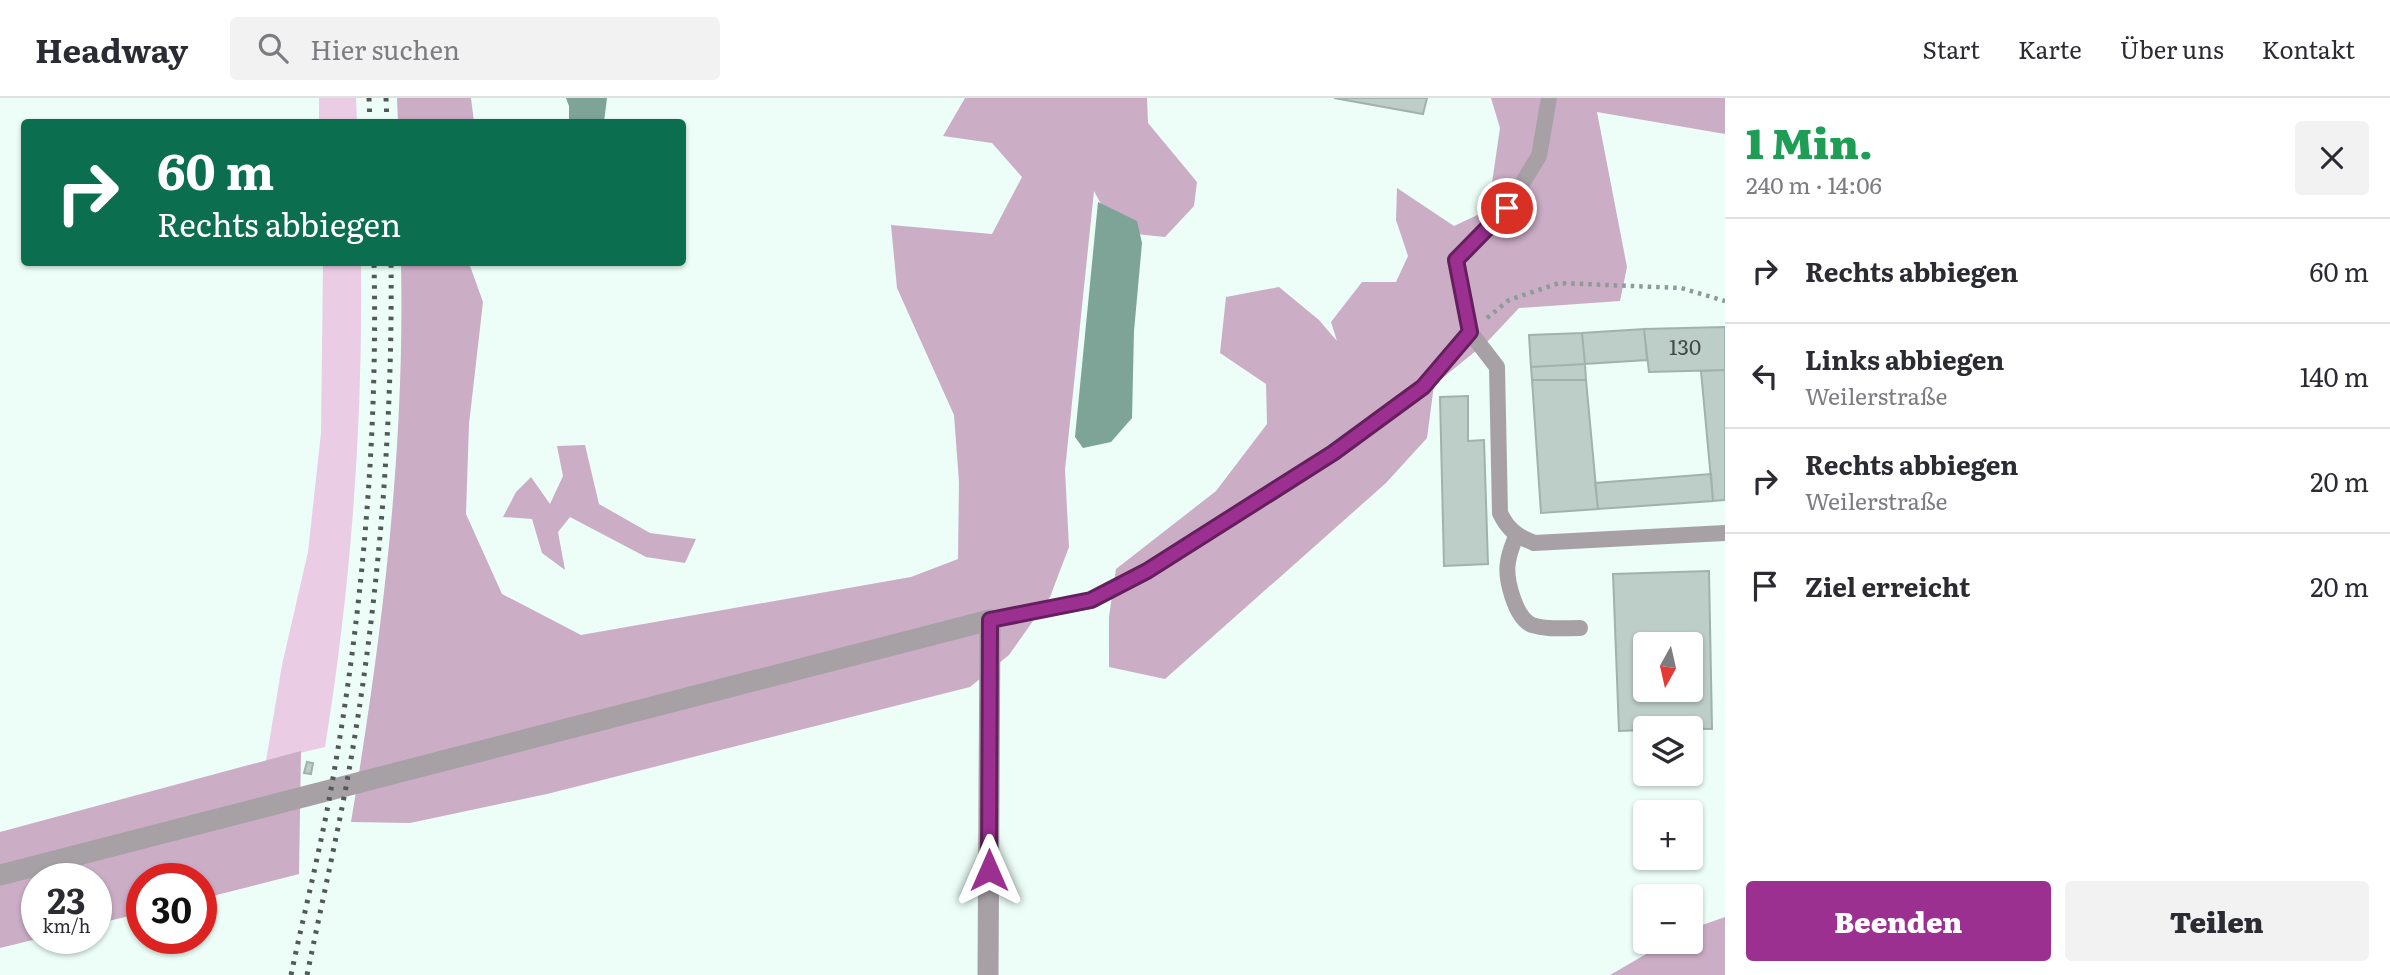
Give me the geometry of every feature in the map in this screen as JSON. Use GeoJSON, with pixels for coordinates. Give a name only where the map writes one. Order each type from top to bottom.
{"type":"FeatureCollection","features":[{"type":"Feature","properties":{"kind":"street"},"geometry":{"type":"LineString","coordinates":[[0,875],[990,620],[988,975]]}},
{"type":"Feature","properties":{"kind":"lane"},"geometry":{"type":"LineString","coordinates":[[1549,98],[1539,156],[1507,208],[1456,260],[1470,332],[1497,367],[1500,513],[1505,524],[1516,536],[1534,543],[1725,533]]}},
{"type":"Feature","properties":{"kind":"lane"},"geometry":{"type":"LineString","coordinates":[[990,620],[1091,600],[1147,571],[1333,453],[1423,387],[1470,332]]}},
{"type":"Feature","properties":{"kind":"lane"},"geometry":{"type":"LineString","coordinates":[[1516,536],[1507,563],[1511,595],[1518,610],[1528,624],[1544,628],[1580,628]]}},
{"type":"Feature","properties":{"kind":"path"},"geometry":{"type":"LineString","coordinates":[[1470,332],[1509,300],[1559,283],[1681,288],[1725,301]]}},
{"type":"Feature","properties":{"kind":"shaded area"},"geometry":{"type":"Polygon","coordinates":[[[319,98],[356,98],[357,119],[319,119],[319,98]]]}},
{"type":"Feature","properties":{"kind":"shaded area"},"geometry":{"type":"Polygon","coordinates":[[[397,98],[471,98],[474,119],[398,119],[397,98]]]}},
{"type":"Feature","properties":{"kind":"shaded area"},"geometry":{"type":"Polygon","coordinates":[[[566,98],[607,98],[604,119],[569,119],[566,98]]]}},
{"type":"Feature","properties":{"kind":"shaded area"},"geometry":{"type":"Polygon","coordinates":[[[965,98],[1147,98],[1148,123],[1197,182],[1194,206],[1165,237],[1116,232],[1094,191],[1065,470],[1069,547],[1050,597],[1009,655],[970,687],[547,794],[410,823],[351,822],[389,544],[399,404],[401,266],[470,266],[483,302],[469,424],[466,514],[502,594],[581,635],[911,577],[958,559],[959,482],[954,415],[897,288],[891,225],[992,234],[1022,177],[992,143],[943,136],[965,98]]]}},
{"type":"Feature","properties":{"kind":"shaded area"},"geometry":{"type":"Polygon","coordinates":[[[1491,98],[1725,98],[1725,134],[1597,112],[1627,267],[1620,301],[1519,308],[1488,341],[1434,385],[1427,438],[1386,483],[1165,679],[1109,667],[1109,617],[1116,569],[1216,491],[1267,424],[1266,384],[1220,353],[1226,297],[1279,287],[1319,320],[1337,341],[1331,322],[1362,282],[1396,282],[1408,256],[1396,220],[1397,188],[1454,226],[1488,210],[1500,128],[1491,98]]]}},
{"type":"Feature","properties":{"kind":"shaded area"},"geometry":{"type":"Polygon","coordinates":[[[1098,202],[1137,221],[1142,243],[1134,331],[1132,418],[1111,442],[1083,448],[1075,437],[1098,202]]]}},
{"type":"Feature","properties":{"kind":"shaded area"},"geometry":{"type":"Polygon","coordinates":[[[323,266],[361,266],[360,384],[354,506],[342,627],[325,747],[266,761],[282,665],[308,552],[321,433],[323,266]]]}},
{"type":"Feature","properties":{"kind":"shaded area"},"geometry":{"type":"Polygon","coordinates":[[[585,445],[599,504],[650,533],[696,539],[685,563],[646,557],[570,517],[558,532],[565,570],[542,553],[532,519],[503,517],[516,492],[531,477],[550,504],[563,476],[557,446],[585,445]]]}},
{"type":"Feature","properties":{"kind":"shaded area"},"geometry":{"type":"Polygon","coordinates":[[[301,751],[299,874],[217,895],[217,863],[126,863],[126,917],[112,920],[112,863],[21,863],[21,943],[0,948],[0,832],[301,751]]]}},
{"type":"Feature","properties":{"kind":"shaded area"},"geometry":{"type":"Polygon","coordinates":[[[1725,917],[1725,975],[1610,975],[1646,954],[1703,954],[1703,925],[1725,917]]]}},
{"type":"Feature","properties":{"kind":"building"},"geometry":{"type":"Polygon","coordinates":[[[1334,98],[1427,98],[1423,114],[1334,98]]]}},
{"type":"Feature","properties":{"kind":"building"},"geometry":{"type":"Polygon","coordinates":[[[1725,327],[1725,370],[1649,372],[1644,329],[1725,327]]]}},
{"type":"Feature","properties":{"kind":"building"},"geometry":{"type":"Polygon","coordinates":[[[1644,329],[1647,360],[1585,364],[1582,333],[1644,329]]]}},
{"type":"Feature","properties":{"kind":"building"},"geometry":{"type":"Polygon","coordinates":[[[1582,333],[1585,364],[1531,367],[1529,335],[1582,333]]]}},
{"type":"Feature","properties":{"kind":"building"},"geometry":{"type":"Polygon","coordinates":[[[1585,364],[1586,380],[1532,380],[1531,367],[1585,364]]]}},
{"type":"Feature","properties":{"kind":"building"},"geometry":{"type":"Polygon","coordinates":[[[1725,370],[1725,500],[1713,501],[1701,371],[1725,370]]]}},
{"type":"Feature","properties":{"kind":"building"},"geometry":{"type":"Polygon","coordinates":[[[1532,380],[1586,380],[1598,509],[1541,513],[1532,380]]]}},
{"type":"Feature","properties":{"kind":"building"},"geometry":{"type":"Polygon","coordinates":[[[1468,396],[1468,441],[1484,440],[1488,564],[1444,566],[1440,397],[1468,396]]]}},
{"type":"Feature","properties":{"kind":"building"},"geometry":{"type":"Polygon","coordinates":[[[1711,474],[1713,501],[1598,509],[1595,483],[1711,474]]]}},
{"type":"Feature","properties":{"kind":"building"},"geometry":{"type":"Polygon","coordinates":[[[1709,571],[1712,729],[1703,729],[1703,716],[1633,716],[1633,730],[1619,731],[1613,574],[1709,571]]]}},
{"type":"Feature","properties":{"kind":"building"},"geometry":{"type":"Polygon","coordinates":[[[307,762],[313,763],[311,774],[304,773],[307,762]]]}},
{"type":"Feature","properties":{"kind":"railway"},"geometry":{"type":"LineString","coordinates":[[369,98],[370,119]]}},
{"type":"Feature","properties":{"kind":"railway"},"geometry":{"type":"LineString","coordinates":[[386,98],[387,119]]}},
{"type":"Feature","properties":{"kind":"railway"},"geometry":{"type":"LineString","coordinates":[[291,975],[331,789],[359,593],[370,460],[375,328],[374,266]]}},
{"type":"Feature","properties":{"kind":"railway"},"geometry":{"type":"LineString","coordinates":[[307,975],[346,787],[374,592],[386,459],[391,266]]}},
{"type":"Feature","properties":{"kind":"route"},"geometry":{"type":"LineString","coordinates":[[989,870],[990,620],[1091,600],[1147,571],[1333,453],[1423,387],[1470,332],[1456,260],[1507,208]]}}]}
